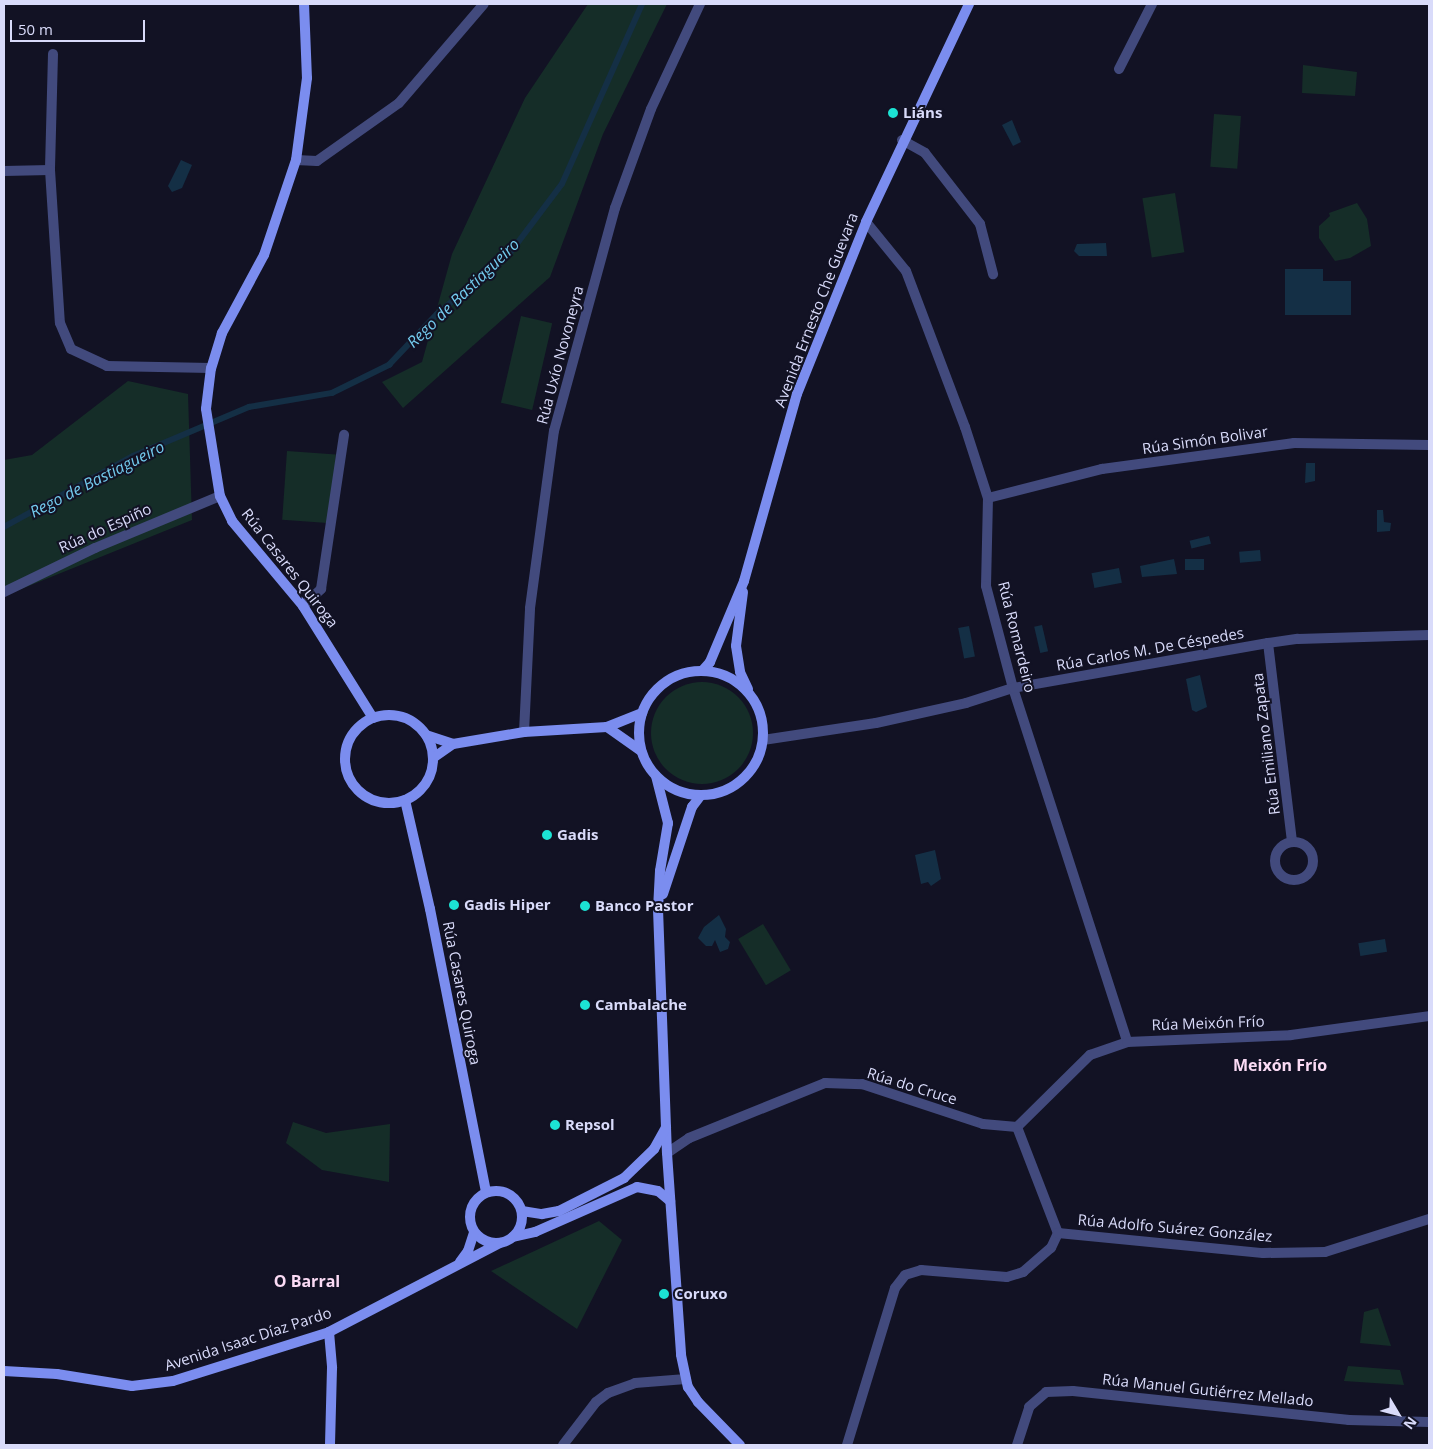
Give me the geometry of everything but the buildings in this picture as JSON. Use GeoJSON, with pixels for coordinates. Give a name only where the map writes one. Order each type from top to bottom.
{"type":"FeatureCollection","features":[{"type":"Feature","properties":{"kind":"street","name":"Rúa Casares Quiroga"},"geometry":{"type":"LineString","coordinates":[[304,4],[308,78],[296,160],[264,254],[222,333],[211,368],[206,408],[220,496],[232,521],[303,606],[373,718]]}},
{"type":"Feature","properties":{"kind":"street"},"geometry":{"type":"LineString","coordinates":[[296,160],[317,161],[399,103],[484,4]]}},
{"type":"Feature","properties":{"kind":"street","name":"Rúa Uxío Novoneyra"},"geometry":{"type":"LineString","coordinates":[[524,732],[530,608],[554,431],[615,208],[651,109],[700,4]]}},
{"type":"Feature","properties":{"kind":"street","name":"Avenida Ernesto Che Guevara"},"geometry":{"type":"LineString","coordinates":[[702,671],[710,662],[744,581],[796,394],[866,222],[902,140],[969,4]]}},
{"type":"Feature","properties":{"kind":"street"},"geometry":{"type":"LineString","coordinates":[[1119,69],[1152,4]]}},
{"type":"Feature","properties":{"kind":"street"},"geometry":{"type":"LineString","coordinates":[[53,54],[50,170],[60,323],[71,349],[107,366],[211,368]]}},
{"type":"Feature","properties":{"kind":"street"},"geometry":{"type":"LineString","coordinates":[[902,140],[925,153],[980,224],[993,274]]}},
{"type":"Feature","properties":{"kind":"street"},"geometry":{"type":"LineString","coordinates":[[4,171],[50,170]]}},
{"type":"Feature","properties":{"kind":"street","name":"Rúa Romardeiro"},"geometry":{"type":"LineString","coordinates":[[866,222],[906,271],[965,427],[988,498],[986,586],[1013,688],[1127,1042]]}},
{"type":"Feature","properties":{"kind":"street"},"geometry":{"type":"LineString","coordinates":[[303,606],[321,589],[344,435]]}},
{"type":"Feature","properties":{"kind":"street","name":"Rúa Simón Bolivar"},"geometry":{"type":"LineString","coordinates":[[988,498],[1102,469],[1294,443],[1429,445]]}},
{"type":"Feature","properties":{"kind":"street","name":"Rúa do Espiño"},"geometry":{"type":"LineString","coordinates":[[4,592],[95,548],[220,496]]}},
{"type":"Feature","properties":{"kind":"street","name":"Avenida Ernesto Che Guevara"},"geometry":{"type":"LineString","coordinates":[[744,581],[736,646],[740,672],[752,696]]}},
{"type":"Feature","properties":{"kind":"street","name":"Rúa Carlos M. De Céspedes"},"geometry":{"type":"LineString","coordinates":[[763,740],[876,723],[966,703],[1013,688],[1268,643],[1298,639],[1429,635]]}},
{"type":"Feature","properties":{"kind":"street","name":"Rúa Emiliano Zapata"},"geometry":{"type":"LineString","coordinates":[[1268,643],[1292,842]]}},
{"type":"Feature","properties":{"kind":"street"},"geometry":{"type":"LineString","coordinates":[[656,776],[684,793],[701,795],[715,793],[738,783],[756,762],[763,740],[762,718],[752,696],[730,678],[702,671],[683,673],[665,682],[651,695],[642,713],[638,732],[641,751],[656,776],[668,823],[660,871],[658,909],[667,1153],[681,1355],[686,1379],[698,1402],[740,1445]]}},
{"type":"Feature","properties":{"kind":"street"},"geometry":{"type":"LineString","coordinates":[[433,758],[453,744],[524,732],[608,727],[642,713]]}},
{"type":"Feature","properties":{"kind":"street"},"geometry":{"type":"LineString","coordinates":[[388,715],[403,717],[416,724],[426,735],[433,758],[425,784],[405,800],[378,801],[360,791],[348,775],[346,755],[352,735],[373,718],[388,715]]}},
{"type":"Feature","properties":{"kind":"street"},"geometry":{"type":"LineString","coordinates":[[608,727],[641,751]]}},
{"type":"Feature","properties":{"kind":"street"},"geometry":{"type":"LineString","coordinates":[[426,735],[453,744]]}},
{"type":"Feature","properties":{"kind":"street"},"geometry":{"type":"LineString","coordinates":[[658,909],[692,807],[701,795]]}},
{"type":"Feature","properties":{"kind":"street","name":"Rúa Casares Quiroga"},"geometry":{"type":"LineString","coordinates":[[405,800],[430,909],[486,1193]]}},
{"type":"Feature","properties":{"kind":"street","name":"Rúa Meixón Frío"},"geometry":{"type":"LineString","coordinates":[[1017,1127],[1090,1055],[1127,1042],[1291,1035],[1429,1016]]}},
{"type":"Feature","properties":{"kind":"street","name":"Rúa do Cruce"},"geometry":{"type":"LineString","coordinates":[[667,1153],[689,1138],[826,1083],[862,1084],[983,1124],[1017,1127]]}},
{"type":"Feature","properties":{"kind":"street"},"geometry":{"type":"LineString","coordinates":[[522,1211],[542,1214],[559,1211],[624,1178],[654,1149],[666,1126]]}},
{"type":"Feature","properties":{"kind":"street"},"geometry":{"type":"LineString","coordinates":[[1017,1127],[1058,1233]]}},
{"type":"Feature","properties":{"kind":"street"},"geometry":{"type":"LineString","coordinates":[[513,1237],[520,1229],[522,1211],[518,1203],[504,1192],[486,1193],[473,1205],[471,1223],[474,1232],[487,1242],[500,1243],[513,1237],[535,1232],[637,1187],[658,1191],[670,1201]]}},
{"type":"Feature","properties":{"kind":"street","name":"Rúa Adolfo Suárez González"},"geometry":{"type":"LineString","coordinates":[[847,1445],[895,1288],[905,1275],[921,1270],[1007,1277],[1023,1272],[1051,1248],[1058,1233],[1263,1253],[1325,1252],[1429,1219]]}},
{"type":"Feature","properties":{"kind":"street"},"geometry":{"type":"LineString","coordinates":[[459,1265],[468,1251],[474,1232]]}},
{"type":"Feature","properties":{"kind":"street","name":"Avenida Isaac Díaz Pardo"},"geometry":{"type":"LineString","coordinates":[[4,1371],[140,1385],[174,1381],[329,1332],[500,1243]]}},
{"type":"Feature","properties":{"kind":"street"},"geometry":{"type":"LineString","coordinates":[[329,1332],[332,1368],[330,1445]]}},
{"type":"Feature","properties":{"kind":"street"},"geometry":{"type":"LineString","coordinates":[[564,1445],[596,1402],[608,1393],[635,1382],[686,1379]]}},
{"type":"Feature","properties":{"kind":"street","name":"Rúa Manuel Gutiérrez Mellado"},"geometry":{"type":"LineString","coordinates":[[1017,1445],[1029,1407],[1046,1392],[1073,1391],[1349,1420],[1429,1422]]}},
{"type":"Feature","properties":{"kind":"green space"},"geometry":{"type":"Polygon","coordinates":[[[588,4],[667,4],[603,134],[550,277],[403,408],[382,382],[422,362],[452,254],[525,98],[588,4]]]}},
{"type":"Feature","properties":{"kind":"green space"},"geometry":{"type":"Polygon","coordinates":[[[1303,65],[1357,72],[1355,96],[1302,93],[1303,65]]]}},
{"type":"Feature","properties":{"kind":"green space"},"geometry":{"type":"Polygon","coordinates":[[[1214,114],[1241,116],[1237,169],[1210,167],[1214,114]]]}},
{"type":"Feature","properties":{"kind":"green space"},"geometry":{"type":"Polygon","coordinates":[[[1175,193],[1184,252],[1152,257],[1142,198],[1175,193]]]}},
{"type":"Feature","properties":{"kind":"green space"},"geometry":{"type":"Polygon","coordinates":[[[1357,203],[1367,219],[1371,246],[1350,258],[1335,261],[1319,238],[1319,226],[1330,216],[1329,213],[1357,203]]]}},
{"type":"Feature","properties":{"kind":"green space"},"geometry":{"type":"Polygon","coordinates":[[[521,316],[552,323],[532,410],[501,403],[521,316]]]}},
{"type":"Feature","properties":{"kind":"green space"},"geometry":{"type":"Polygon","coordinates":[[[128,381],[188,394],[192,520],[4,596],[4,460],[32,455],[128,381]]]}},
{"type":"Feature","properties":{"kind":"green space"},"geometry":{"type":"Polygon","coordinates":[[[287,451],[336,454],[331,523],[282,520],[287,451]]]}},
{"type":"Feature","properties":{"kind":"green space"},"geometry":{"type":"Polygon","coordinates":[[[702,682],[721,686],[738,697],[749,714],[753,733],[749,752],[738,769],[721,780],[702,784],[683,780],[666,769],[655,752],[651,733],[655,714],[666,697],[683,686],[702,682]]]}},
{"type":"Feature","properties":{"kind":"green space"},"geometry":{"type":"Polygon","coordinates":[[[763,924],[791,970],[766,985],[738,939],[763,924]]]}},
{"type":"Feature","properties":{"kind":"green space"},"geometry":{"type":"Polygon","coordinates":[[[293,1122],[326,1133],[390,1124],[389,1182],[322,1170],[286,1143],[293,1122]]]}},
{"type":"Feature","properties":{"kind":"green space"},"geometry":{"type":"Polygon","coordinates":[[[599,1221],[622,1240],[577,1329],[491,1271],[599,1221]]]}},
{"type":"Feature","properties":{"kind":"green space"},"geometry":{"type":"Polygon","coordinates":[[[1378,1308],[1391,1346],[1360,1343],[1364,1312],[1378,1308]]]}},
{"type":"Feature","properties":{"kind":"green space"},"geometry":{"type":"Polygon","coordinates":[[[1348,1366],[1400,1370],[1404,1385],[1344,1381],[1348,1366]]]}},
{"type":"Feature","properties":{"kind":"water"},"geometry":{"type":"Polygon","coordinates":[[[1012,120],[1021,142],[1013,146],[1002,125],[1012,120]]]}},
{"type":"Feature","properties":{"kind":"water"},"geometry":{"type":"Polygon","coordinates":[[[181,160],[192,165],[182,188],[172,192],[168,186],[181,160]]]}},
{"type":"Feature","properties":{"kind":"water"},"geometry":{"type":"Polygon","coordinates":[[[1106,243],[1107,256],[1079,256],[1074,251],[1077,244],[1106,243]]]}},
{"type":"Feature","properties":{"kind":"water"},"geometry":{"type":"Polygon","coordinates":[[[1285,269],[1323,269],[1323,281],[1351,281],[1351,315],[1285,315],[1285,269]]]}},
{"type":"Feature","properties":{"kind":"water"},"geometry":{"type":"Polygon","coordinates":[[[1306,463],[1315,463],[1315,481],[1305,483],[1306,463]]]}},
{"type":"Feature","properties":{"kind":"water"},"geometry":{"type":"Polygon","coordinates":[[[1377,510],[1383,510],[1384,522],[1391,523],[1390,531],[1377,532],[1377,510]]]}},
{"type":"Feature","properties":{"kind":"water"},"geometry":{"type":"Polygon","coordinates":[[[1209,536],[1211,544],[1192,549],[1190,541],[1209,536]]]}},
{"type":"Feature","properties":{"kind":"water"},"geometry":{"type":"Polygon","coordinates":[[[1260,550],[1261,561],[1240,563],[1239,552],[1260,550]]]}},
{"type":"Feature","properties":{"kind":"water"},"geometry":{"type":"Polygon","coordinates":[[[1174,559],[1177,574],[1142,577],[1140,566],[1174,559]]]}},
{"type":"Feature","properties":{"kind":"water"},"geometry":{"type":"Polygon","coordinates":[[[1185,559],[1204,559],[1204,570],[1185,570],[1185,559]]]}},
{"type":"Feature","properties":{"kind":"water"},"geometry":{"type":"Polygon","coordinates":[[[1119,568],[1122,583],[1094,588],[1092,573],[1119,568]]]}},
{"type":"Feature","properties":{"kind":"water"},"geometry":{"type":"Polygon","coordinates":[[[1042,625],[1048,651],[1040,653],[1034,627],[1042,625]]]}},
{"type":"Feature","properties":{"kind":"water"},"geometry":{"type":"Polygon","coordinates":[[[969,626],[975,656],[964,659],[958,628],[969,626]]]}},
{"type":"Feature","properties":{"kind":"water"},"geometry":{"type":"Polygon","coordinates":[[[1200,675],[1207,707],[1196,712],[1192,710],[1186,679],[1200,675]]]}},
{"type":"Feature","properties":{"kind":"water"},"geometry":{"type":"Polygon","coordinates":[[[935,850],[941,879],[931,886],[928,882],[921,884],[915,855],[935,850]]]}},
{"type":"Feature","properties":{"kind":"water"},"geometry":{"type":"Polygon","coordinates":[[[719,915],[726,929],[725,937],[730,942],[728,949],[720,952],[715,940],[712,946],[706,946],[698,938],[704,927],[719,915]]]}},
{"type":"Feature","properties":{"kind":"water"},"geometry":{"type":"Polygon","coordinates":[[[1385,939],[1387,952],[1360,956],[1358,943],[1385,939]]]}},
{"type":"Feature","properties":{"kind":"waterway","name":"Rego de Bastiagueiro"},"geometry":{"type":"LineString","coordinates":[[4,527],[133,456],[249,407],[332,393],[389,365],[437,314],[510,253],[562,184],[642,4]]}},
{"type":"Feature","properties":{"kind":"place","name":"Liáns"},"geometry":{"type":"Point","coordinates":[893,113]}},
{"type":"Feature","properties":{"kind":"place","name":"Gadis"},"geometry":{"type":"Point","coordinates":[547,835]}},
{"type":"Feature","properties":{"kind":"place","name":"Gadis Hiper"},"geometry":{"type":"Point","coordinates":[454,905]}},
{"type":"Feature","properties":{"kind":"place","name":"Banco Pastor"},"geometry":{"type":"Point","coordinates":[585,906]}},
{"type":"Feature","properties":{"kind":"place","name":"Cambalache"},"geometry":{"type":"Point","coordinates":[585,1005]}},
{"type":"Feature","properties":{"kind":"place","name":"Repsol"},"geometry":{"type":"Point","coordinates":[555,1125]}},
{"type":"Feature","properties":{"kind":"place","name":"Coruxo"},"geometry":{"type":"Point","coordinates":[664,1294]}},
{"type":"Feature","properties":{"kind":"district","name":"Meixón Frío"},"geometry":{"type":"Point","coordinates":[1280,1065]}},
{"type":"Feature","properties":{"kind":"district","name":"O Barral"},"geometry":{"type":"Point","coordinates":[307,1281]}}]}
